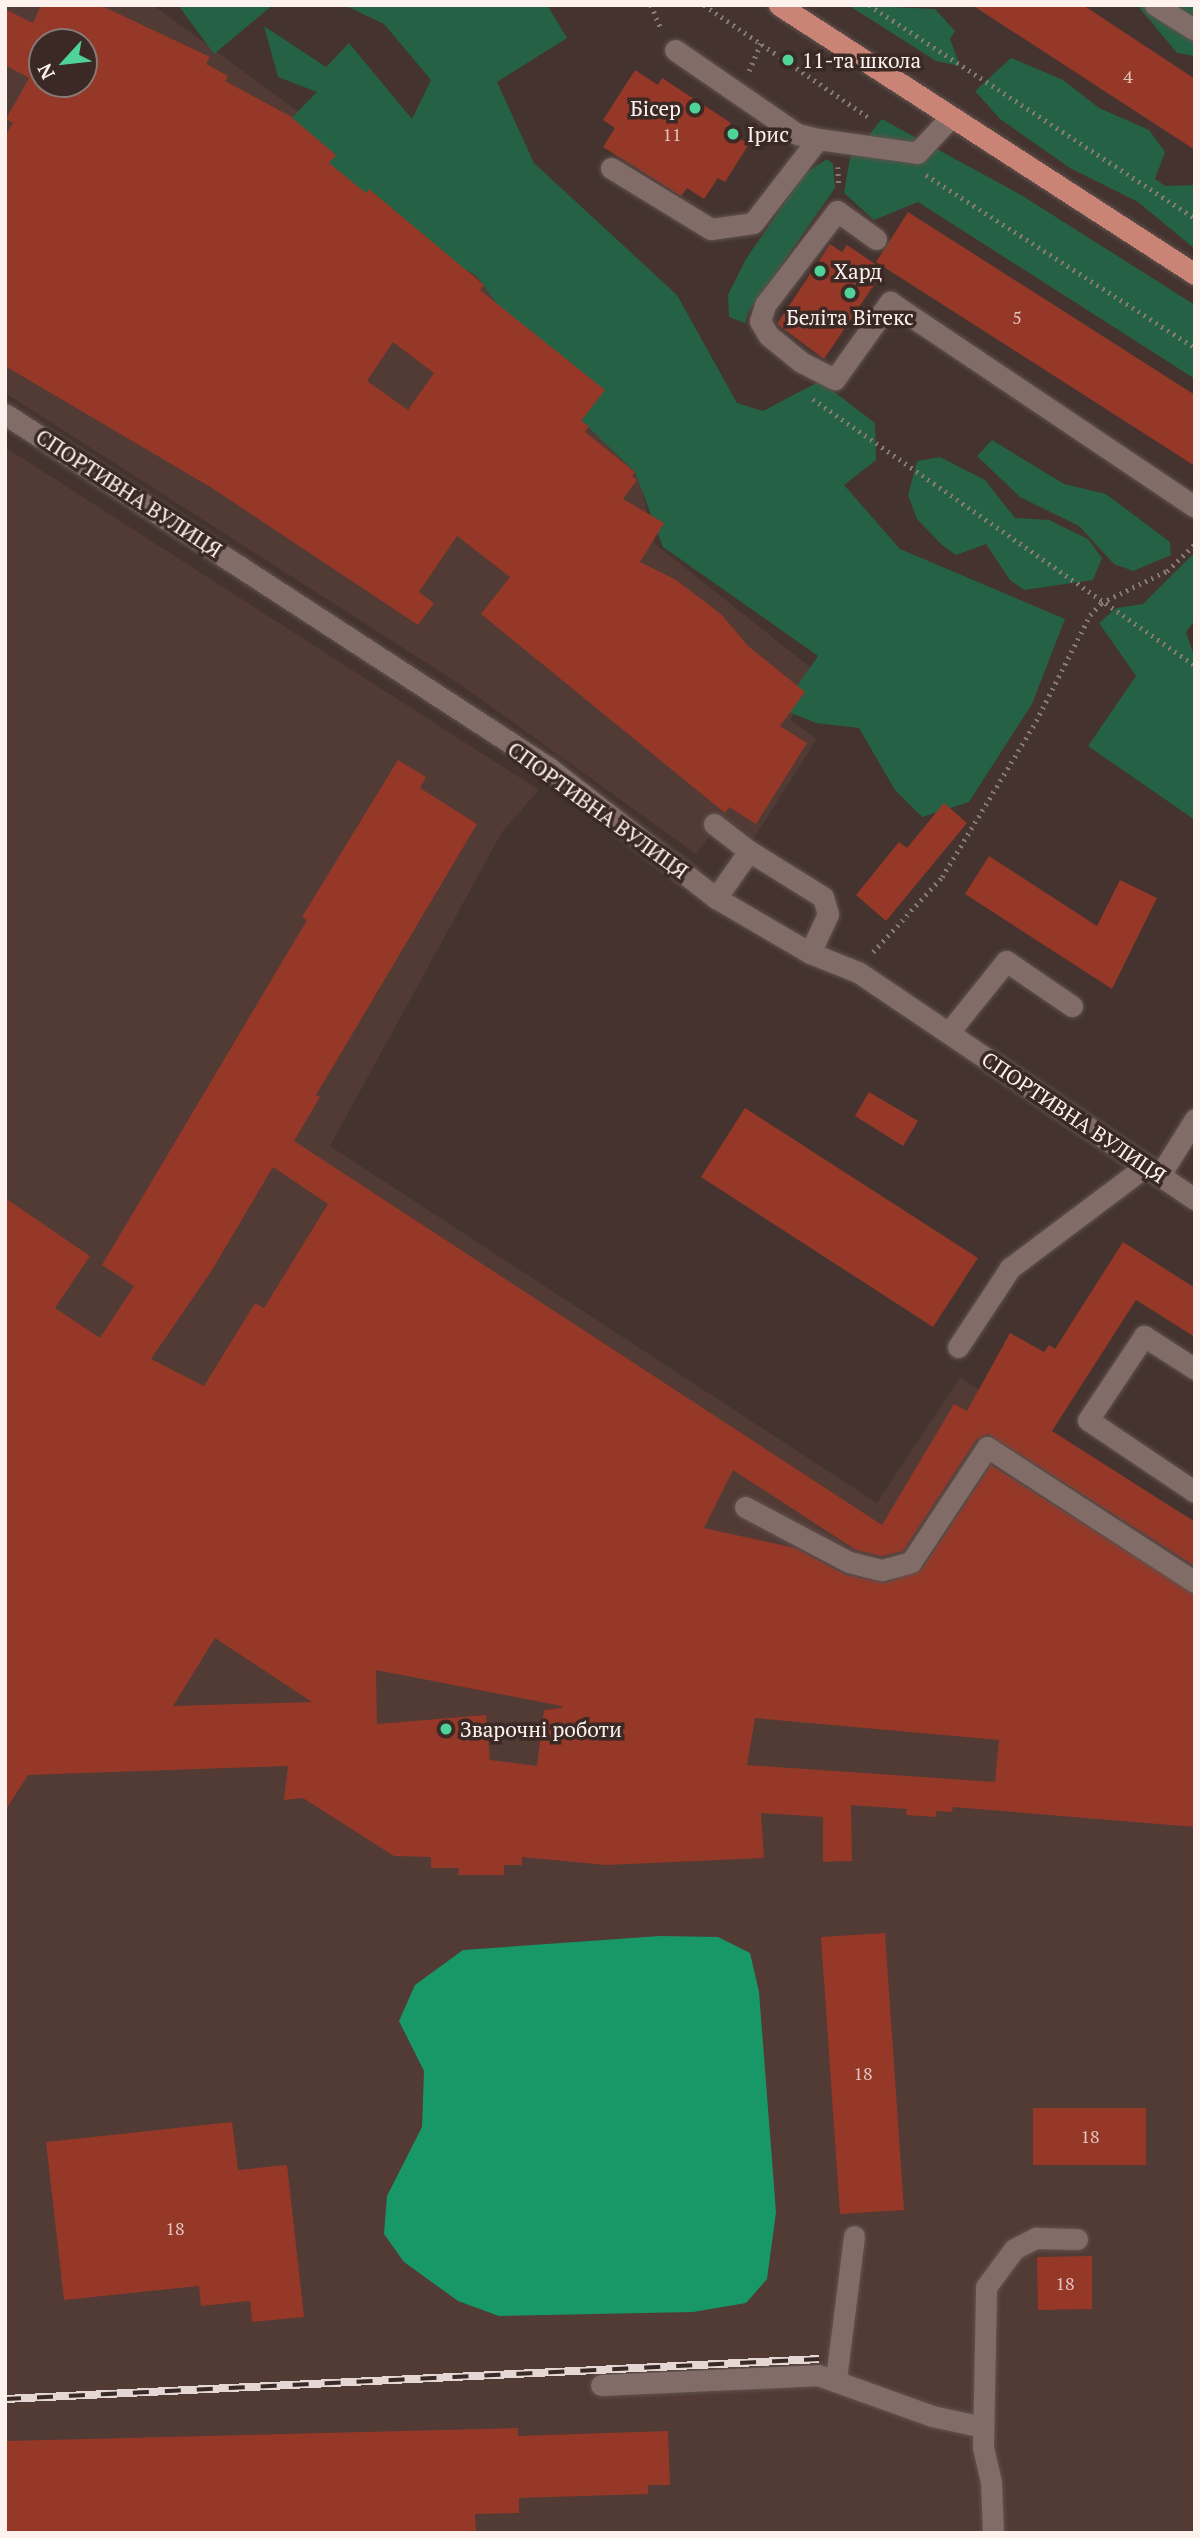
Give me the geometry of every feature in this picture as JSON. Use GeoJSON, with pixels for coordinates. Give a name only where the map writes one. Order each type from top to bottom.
{"type":"FeatureCollection","features":[{"type":"Feature","properties":{"kind":"main road"},"geometry":{"type":"LineString","coordinates":[[779,5],[1195,274]]}},
{"type":"Feature","properties":{"kind":"street"},"geometry":{"type":"LineString","coordinates":[[1155,5],[1195,30]]}},
{"type":"Feature","properties":{"kind":"street"},"geometry":{"type":"LineString","coordinates":[[675,50],[797,134],[917,153],[950,118]]}},
{"type":"Feature","properties":{"kind":"street"},"geometry":{"type":"LineString","coordinates":[[611,167],[711,229],[721,228],[753,223],[827,140]]}},
{"type":"Feature","properties":{"kind":"street"},"geometry":{"type":"LineString","coordinates":[[876,239],[836,211],[765,305],[760,321],[768,335],[802,362],[835,379],[890,302],[1195,506]]}},
{"type":"Feature","properties":{"kind":"street","name":"СПОРТИВНА ВУЛИЦЯ"},"geometry":{"type":"LineString","coordinates":[[5,414],[549,768],[716,898],[810,953],[858,972],[1195,1199]]}},
{"type":"Feature","properties":{"kind":"street"},"geometry":{"type":"LineString","coordinates":[[713,824],[749,852],[823,897],[828,914],[810,953]]}},
{"type":"Feature","properties":{"kind":"street"},"geometry":{"type":"LineString","coordinates":[[716,898],[749,852]]}},
{"type":"Feature","properties":{"kind":"street"},"geometry":{"type":"LineString","coordinates":[[949,1032],[1006,961],[1072,1006]]}},
{"type":"Feature","properties":{"kind":"street"},"geometry":{"type":"LineString","coordinates":[[958,1347],[1010,1268],[1153,1171],[1195,1119]]}},
{"type":"Feature","properties":{"kind":"street"},"geometry":{"type":"LineString","coordinates":[[1195,1369],[1144,1336],[1088,1420],[1195,1492]]}},
{"type":"Feature","properties":{"kind":"street"},"geometry":{"type":"LineString","coordinates":[[745,1507],[849,1562],[882,1570],[911,1562],[987,1447],[1195,1582]]}},
{"type":"Feature","properties":{"kind":"street"},"geometry":{"type":"LineString","coordinates":[[836,2379],[853,2236]]}},
{"type":"Feature","properties":{"kind":"street"},"geometry":{"type":"LineString","coordinates":[[993,2533],[983,2427],[986,2287],[1014,2249],[1036,2238],[1077,2239]]}},
{"type":"Feature","properties":{"kind":"street"},"geometry":{"type":"LineString","coordinates":[[601,2385],[818,2375],[836,2379],[932,2416],[983,2427]]}},
{"type":"Feature","properties":{"kind":"path"},"geometry":{"type":"LineString","coordinates":[[869,5],[1195,218]]}},
{"type":"Feature","properties":{"kind":"path"},"geometry":{"type":"LineString","coordinates":[[827,140],[836,211]]}},
{"type":"Feature","properties":{"kind":"path"},"geometry":{"type":"LineString","coordinates":[[1011,229],[1195,348]]}},
{"type":"Feature","properties":{"kind":"path"},"geometry":{"type":"LineString","coordinates":[[801,390],[1101,603],[1195,665]]}},
{"type":"Feature","properties":{"kind":"path"},"geometry":{"type":"LineString","coordinates":[[858,972],[894,925],[942,877],[1036,721],[1090,615],[1101,603],[1167,571],[1195,544]]}},
{"type":"Feature","properties":{"kind":"shaded area"},"geometry":{"type":"Polygon","coordinates":[[[5,5],[153,5],[304,116],[617,381],[654,543],[820,675],[790,720],[817,739],[754,838],[724,817],[696,854],[458,683],[5,393],[5,5]]]}},
{"type":"Feature","properties":{"kind":"shaded area"},"geometry":{"type":"Polygon","coordinates":[[[178,5],[273,5],[214,54],[178,5]]]}},
{"type":"Feature","properties":{"kind":"shaded area"},"geometry":{"type":"Polygon","coordinates":[[[344,5],[547,5],[567,38],[497,82],[534,163],[677,295],[737,403],[763,411],[820,381],[875,423],[876,460],[844,485],[900,549],[1065,619],[1032,704],[969,802],[922,817],[895,790],[859,728],[816,723],[781,709],[818,656],[663,547],[635,472],[581,420],[476,275],[334,208],[277,133],[317,92],[278,77],[264,26],[326,67],[349,43],[412,119],[431,80],[384,24],[344,5]]]}},
{"type":"Feature","properties":{"kind":"shaded area"},"geometry":{"type":"Polygon","coordinates":[[[848,5],[935,9],[955,31],[950,39],[960,66],[936,61],[848,5]]]}},
{"type":"Feature","properties":{"kind":"shaded area"},"geometry":{"type":"Polygon","coordinates":[[[1137,5],[1195,5],[1195,56],[1177,53],[1137,5]]]}},
{"type":"Feature","properties":{"kind":"shaded area"},"geometry":{"type":"Polygon","coordinates":[[[1011,58],[1063,80],[1099,108],[1149,130],[1165,152],[1155,179],[1165,186],[1195,185],[1195,249],[1138,202],[1070,168],[1000,119],[975,91],[1011,58]]]}},
{"type":"Feature","properties":{"kind":"shaded area"},"geometry":{"type":"Polygon","coordinates":[[[882,119],[1021,195],[1195,305],[1195,379],[918,202],[874,220],[844,193],[850,158],[882,119]]]}},
{"type":"Feature","properties":{"kind":"shaded area"},"geometry":{"type":"Polygon","coordinates":[[[827,159],[833,164],[835,188],[749,311],[745,323],[729,317],[728,295],[746,259],[805,173],[827,159]]]}},
{"type":"Feature","properties":{"kind":"shaded area"},"geometry":{"type":"Polygon","coordinates":[[[992,440],[1064,484],[1106,494],[1170,542],[1171,555],[1133,571],[1114,564],[1079,526],[1020,497],[977,456],[992,440]]]}},
{"type":"Feature","properties":{"kind":"shaded area"},"geometry":{"type":"Polygon","coordinates":[[[5,447],[539,790],[502,832],[330,1146],[877,1503],[960,1378],[1195,1521],[1195,2533],[5,2533],[5,447]]]}},
{"type":"Feature","properties":{"kind":"shaded area"},"geometry":{"type":"Polygon","coordinates":[[[940,457],[985,480],[1015,518],[1049,520],[1088,539],[1102,558],[1093,580],[1024,590],[1010,580],[986,544],[956,555],[942,545],[917,519],[908,495],[917,461],[940,457]]]}},
{"type":"Feature","properties":{"kind":"shaded area"},"geometry":{"type":"Polygon","coordinates":[[[1195,552],[1195,620],[1186,632],[1195,659],[1195,820],[1088,746],[1136,676],[1099,623],[1116,608],[1143,604],[1195,552]]]}},
{"type":"Feature","properties":{"kind":"shaded area"},"geometry":{"type":"Polygon","coordinates":[[[660,1936],[718,1937],[750,1953],[759,1992],[776,2212],[767,2279],[746,2303],[693,2312],[499,2316],[458,2301],[404,2262],[384,2234],[387,2196],[422,2127],[424,2071],[399,2021],[415,1985],[463,1950],[660,1936]]]}},
{"type":"Feature","properties":{"kind":"building"},"geometry":{"type":"Polygon","coordinates":[[[41,5],[100,5],[210,57],[206,64],[228,76],[225,81],[290,116],[336,155],[329,163],[366,193],[369,189],[484,285],[480,290],[605,390],[581,421],[589,426],[585,432],[635,472],[632,476],[637,480],[623,499],[664,523],[640,562],[676,580],[721,614],[748,646],[805,692],[780,726],[807,743],[756,824],[729,807],[725,813],[481,614],[510,577],[457,536],[419,592],[434,603],[418,625],[212,488],[5,366],[5,136],[13,123],[6,119],[28,80],[28,98],[98,98],[98,28],[28,28],[28,77],[5,65],[5,9],[33,23],[41,5]],[[393,342],[367,381],[408,410],[434,373],[393,342]]]}},
{"type":"Feature","properties":{"kind":"building"},"geometry":{"type":"Polygon","coordinates":[[[972,5],[1083,5],[1195,79],[1195,150],[972,5]]]}},
{"type":"Feature","properties":{"kind":"building"},"geometry":{"type":"Polygon","coordinates":[[[635,70],[658,85],[662,78],[731,123],[726,130],[749,144],[725,182],[718,178],[704,199],[687,188],[681,196],[603,147],[615,128],[603,120],[635,70]]]}},
{"type":"Feature","properties":{"kind":"building"},"geometry":{"type":"Polygon","coordinates":[[[908,212],[1195,395],[1195,466],[876,262],[908,212]]]}},
{"type":"Feature","properties":{"kind":"building"},"geometry":{"type":"Polygon","coordinates":[[[830,244],[842,252],[847,245],[884,270],[824,359],[777,324],[830,244]]]}},
{"type":"Feature","properties":{"kind":"building"},"geometry":{"type":"Polygon","coordinates":[[[398,760],[426,777],[420,788],[477,824],[316,1095],[320,1097],[294,1141],[882,1525],[954,1404],[967,1411],[1010,1333],[1044,1352],[1049,1345],[1055,1349],[1123,1242],[1195,1288],[1195,1337],[1136,1300],[1052,1431],[1195,1522],[1195,1566],[988,1434],[976,1440],[903,1551],[882,1556],[856,1550],[733,1470],[704,1528],[795,1548],[846,1575],[885,1583],[922,1569],[991,1465],[1195,1595],[1195,1827],[953,1807],[952,1812],[936,1811],[936,1817],[906,1815],[907,1809],[851,1805],[852,1861],[823,1862],[823,1817],[761,1813],[764,1858],[606,1865],[522,1857],[522,1865],[504,1865],[504,1875],[458,1875],[459,1868],[431,1868],[431,1857],[394,1856],[303,1798],[284,1800],[288,1766],[28,1775],[5,1811],[5,1198],[90,1256],[55,1308],[100,1338],[134,1286],[102,1265],[307,920],[302,917],[398,760]],[[273,1167],[212,1270],[151,1359],[204,1386],[255,1303],[264,1308],[328,1204],[273,1167]],[[215,1638],[173,1706],[312,1702],[215,1638]],[[376,1670],[377,1724],[486,1715],[490,1760],[537,1766],[544,1710],[562,1706],[376,1670]],[[755,1718],[747,1765],[995,1782],[999,1740],[755,1718]]]}},
{"type":"Feature","properties":{"kind":"building"},"geometry":{"type":"Polygon","coordinates":[[[944,803],[967,823],[886,921],[856,895],[899,842],[907,848],[944,803]]]}},
{"type":"Feature","properties":{"kind":"building"},"geometry":{"type":"Polygon","coordinates":[[[989,856],[1097,926],[1120,880],[1157,898],[1112,989],[965,894],[989,856]]]}},
{"type":"Feature","properties":{"kind":"building"},"geometry":{"type":"Polygon","coordinates":[[[869,1092],[918,1121],[903,1146],[855,1116],[869,1092]]]}},
{"type":"Feature","properties":{"kind":"building"},"geometry":{"type":"Polygon","coordinates":[[[745,1108],[978,1258],[933,1327],[701,1177],[745,1108]]]}},
{"type":"Feature","properties":{"kind":"building"},"geometry":{"type":"Polygon","coordinates":[[[885,1933],[904,2210],[840,2214],[821,1937],[885,1933]]]}},
{"type":"Feature","properties":{"kind":"building"},"geometry":{"type":"Polygon","coordinates":[[[1033,2108],[1146,2108],[1146,2165],[1033,2165],[1033,2108]]]}},
{"type":"Feature","properties":{"kind":"building"},"geometry":{"type":"Polygon","coordinates":[[[232,2122],[238,2170],[287,2165],[304,2317],[252,2322],[250,2301],[201,2306],[199,2286],[64,2300],[46,2142],[232,2122]]]}},
{"type":"Feature","properties":{"kind":"building"},"geometry":{"type":"Polygon","coordinates":[[[1092,2256],[1092,2309],[1038,2310],[1037,2257],[1092,2256]]]}},
{"type":"Feature","properties":{"kind":"building"},"geometry":{"type":"Polygon","coordinates":[[[518,2428],[518,2436],[668,2431],[670,2485],[648,2485],[648,2494],[519,2498],[519,2513],[475,2514],[476,2533],[5,2533],[5,2441],[518,2428]]]}},
{"type":"Feature","properties":{"kind":"railway"},"geometry":{"type":"LineString","coordinates":[[5,2399],[819,2359]]}},
{"type":"Feature","properties":{"kind":"place","name":"11-та школа"},"geometry":{"type":"Point","coordinates":[788,60]}},
{"type":"Feature","properties":{"kind":"place","name":"Бісер"},"geometry":{"type":"Point","coordinates":[695,108]}},
{"type":"Feature","properties":{"kind":"place","name":"Ірис"},"geometry":{"type":"Point","coordinates":[733,134]}},
{"type":"Feature","properties":{"kind":"place","name":"Хард"},"geometry":{"type":"Point","coordinates":[820,271]}},
{"type":"Feature","properties":{"kind":"place","name":"Беліта Вітекс"},"geometry":{"type":"Point","coordinates":[850,293]}},
{"type":"Feature","properties":{"kind":"place","name":"Зварочні роботи"},"geometry":{"type":"Point","coordinates":[446,1729]}}]}
